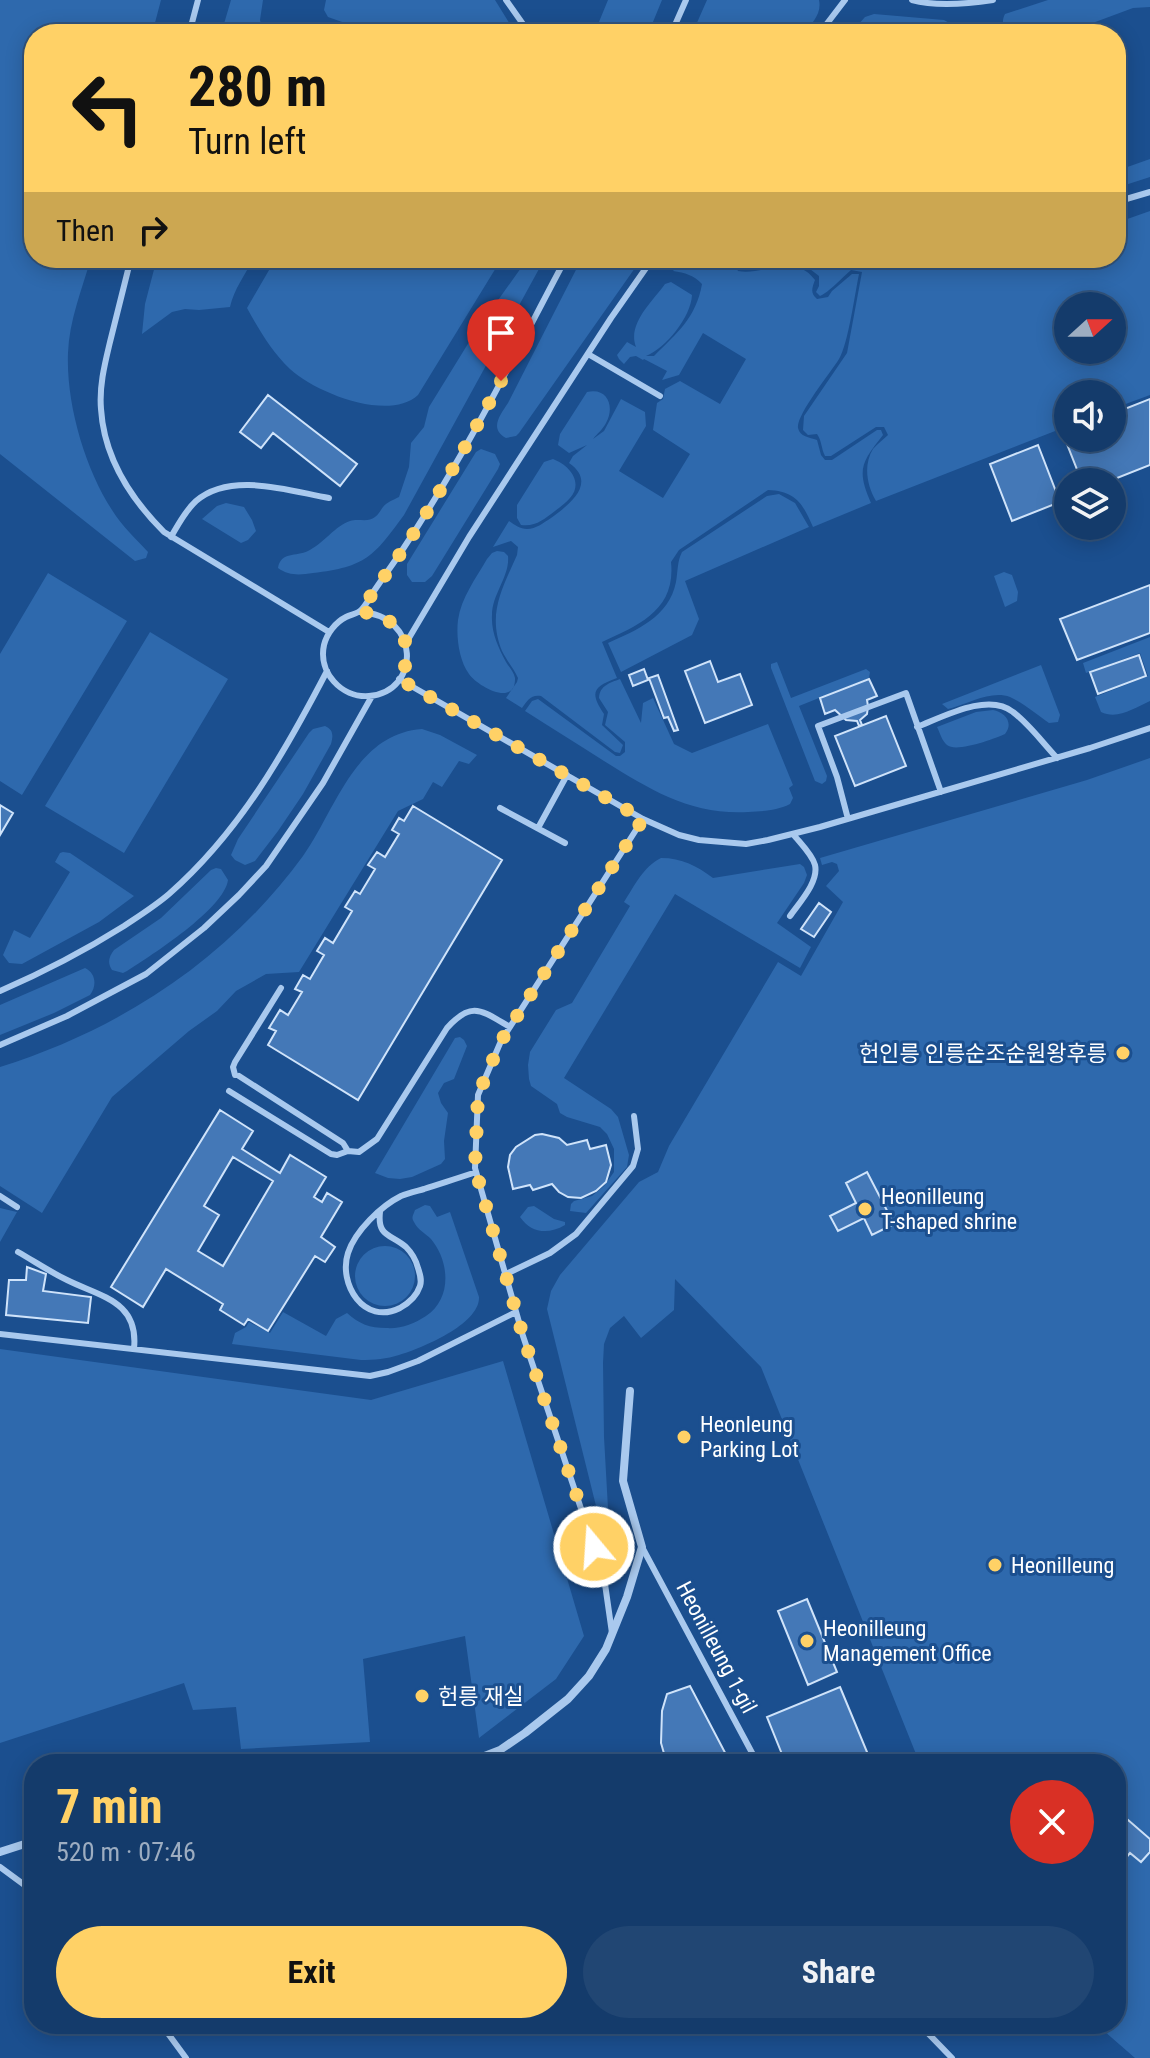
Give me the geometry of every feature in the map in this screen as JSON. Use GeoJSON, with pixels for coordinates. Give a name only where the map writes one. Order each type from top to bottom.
{"type":"FeatureCollection","features":[{"type":"Feature","properties":{"kind":"street"},"geometry":{"type":"LineString","coordinates":[[490,1754],[525,1733],[568,1699],[589,1676],[606,1649],[627,1597],[642,1547],[623,1481],[630,1391]]}},
{"type":"Feature","properties":{"kind":"street"},"geometry":{"type":"LineString","coordinates":[[0,1852],[24,1844]]}},
{"type":"Feature","properties":{"kind":"lane"},"geometry":{"type":"LineString","coordinates":[[192,24],[198,0]]}},
{"type":"Feature","properties":{"kind":"lane"},"geometry":{"type":"LineString","coordinates":[[506,0],[523,24]]}},
{"type":"Feature","properties":{"kind":"lane"},"geometry":{"type":"LineString","coordinates":[[675,24],[686,0]]}},
{"type":"Feature","properties":{"kind":"lane"},"geometry":{"type":"LineString","coordinates":[[827,24],[845,0]]}},
{"type":"Feature","properties":{"kind":"lane"},"geometry":{"type":"LineString","coordinates":[[912,0],[950,4],[993,0]]}},
{"type":"Feature","properties":{"kind":"lane"},"geometry":{"type":"LineString","coordinates":[[1126,199],[1150,192]]}},
{"type":"Feature","properties":{"kind":"lane"},"geometry":{"type":"LineString","coordinates":[[129,268],[102,379],[100,407],[110,450],[125,484],[145,513],[164,532],[329,632]]}},
{"type":"Feature","properties":{"kind":"lane"},"geometry":{"type":"LineString","coordinates":[[360,612],[414,534],[468,443],[561,268]]}},
{"type":"Feature","properties":{"kind":"lane"},"geometry":{"type":"LineString","coordinates":[[406,643],[469,537],[646,268]]}},
{"type":"Feature","properties":{"kind":"lane"},"geometry":{"type":"LineString","coordinates":[[588,354],[660,396]]}},
{"type":"Feature","properties":{"kind":"lane"},"geometry":{"type":"LineString","coordinates":[[171,537],[197,501],[214,491],[254,485],[329,498]]}},
{"type":"Feature","properties":{"kind":"lane"},"geometry":{"type":"LineString","coordinates":[[360,612],[379,614],[391,620],[406,643],[407,657],[399,679],[386,691],[372,696],[359,696],[334,683],[323,658],[329,632],[339,621],[360,612]]}},
{"type":"Feature","properties":{"kind":"lane"},"geometry":{"type":"LineString","coordinates":[[0,991],[45,972],[111,934],[167,896],[192,873],[243,813],[284,752],[327,671]]}},
{"type":"Feature","properties":{"kind":"lane"},"geometry":{"type":"LineString","coordinates":[[399,679],[643,819],[679,835],[728,843],[746,844],[793,834],[1150,728]]}},
{"type":"Feature","properties":{"kind":"lane"},"geometry":{"type":"LineString","coordinates":[[848,819],[837,777],[818,726],[906,693],[941,792]]}},
{"type":"Feature","properties":{"kind":"lane"},"geometry":{"type":"LineString","coordinates":[[0,1045],[67,1016],[146,974],[204,928],[266,866],[323,783],[372,696]]}},
{"type":"Feature","properties":{"kind":"lane"},"geometry":{"type":"LineString","coordinates":[[917,727],[981,704],[1003,706],[1014,712],[1057,758]]}},
{"type":"Feature","properties":{"kind":"lane"},"geometry":{"type":"LineString","coordinates":[[538,828],[567,775]]}},
{"type":"Feature","properties":{"kind":"lane"},"geometry":{"type":"LineString","coordinates":[[500,808],[565,843]]}},
{"type":"Feature","properties":{"kind":"lane"},"geometry":{"type":"LineString","coordinates":[[612,1634],[604,1577],[504,1275],[476,1172],[478,1095],[501,1041],[643,819]]}},
{"type":"Feature","properties":{"kind":"lane"},"geometry":{"type":"LineString","coordinates":[[790,916],[816,874],[815,864],[793,834]]}},
{"type":"Feature","properties":{"kind":"lane"},"geometry":{"type":"LineString","coordinates":[[281,988],[233,1067],[237,1076],[343,1143],[348,1151]]}},
{"type":"Feature","properties":{"kind":"lane"},"geometry":{"type":"LineString","coordinates":[[229,1091],[331,1154],[359,1152],[377,1139],[457,1017],[468,1011],[480,1010],[510,1027]]}},
{"type":"Feature","properties":{"kind":"lane"},"geometry":{"type":"LineString","coordinates":[[504,1275],[550,1253],[576,1234],[633,1166],[638,1149],[634,1116]]}},
{"type":"Feature","properties":{"kind":"lane"},"geometry":{"type":"LineString","coordinates":[[380,1212],[382,1230],[413,1255],[421,1281],[415,1296],[403,1307],[386,1312],[368,1309],[360,1304],[347,1282],[347,1254],[354,1238],[365,1222],[401,1196],[476,1172]]}},
{"type":"Feature","properties":{"kind":"lane"},"geometry":{"type":"LineString","coordinates":[[0,1196],[17,1207]]}},
{"type":"Feature","properties":{"kind":"lane"},"geometry":{"type":"LineString","coordinates":[[18,1252],[66,1280],[115,1301],[128,1314],[134,1331],[134,1349]]}},
{"type":"Feature","properties":{"kind":"lane"},"geometry":{"type":"LineString","coordinates":[[0,1334],[376,1376],[418,1361],[516,1312]]}},
{"type":"Feature","properties":{"kind":"lane","name":"Heonilleung 1-gil"},"geometry":{"type":"LineString","coordinates":[[642,1547],[753,1754]]}},
{"type":"Feature","properties":{"kind":"lane"},"geometry":{"type":"LineString","coordinates":[[0,1867],[24,1885]]}},
{"type":"Feature","properties":{"kind":"lane"},"geometry":{"type":"LineString","coordinates":[[168,2034],[186,2058]]}},
{"type":"Feature","properties":{"kind":"lane"},"geometry":{"type":"LineString","coordinates":[[929,2034],[952,2058]]}},
{"type":"Feature","properties":{"kind":"shaded area"},"geometry":{"type":"Polygon","coordinates":[[[0,0],[161,0],[155,24],[24,24],[24,268],[88,268],[69,341],[68,373],[74,414],[93,475],[102,493],[120,521],[148,552],[146,558],[135,561],[0,454],[0,0]]]}},
{"type":"Feature","properties":{"kind":"shaded area"},"geometry":{"type":"Polygon","coordinates":[[[231,0],[263,0],[261,24],[224,24],[231,0]]]}},
{"type":"Feature","properties":{"kind":"shaded area"},"geometry":{"type":"Polygon","coordinates":[[[326,0],[495,0],[510,24],[348,24],[328,17],[324,10],[326,0]]]}},
{"type":"Feature","properties":{"kind":"shaded area"},"geometry":{"type":"Polygon","coordinates":[[[608,0],[662,0],[652,24],[598,24],[608,0]]]}},
{"type":"Feature","properties":{"kind":"shaded area"},"geometry":{"type":"Polygon","coordinates":[[[707,0],[819,0],[820,5],[811,24],[696,24],[707,0]]]}},
{"type":"Feature","properties":{"kind":"shaded area"},"geometry":{"type":"Polygon","coordinates":[[[1048,0],[1150,0],[1150,7],[1133,8],[1090,24],[1003,24],[1005,14],[1048,0]]]}},
{"type":"Feature","properties":{"kind":"shaded area"},"geometry":{"type":"Polygon","coordinates":[[[874,14],[944,20],[951,24],[859,24],[865,17],[874,14]]]}},
{"type":"Feature","properties":{"kind":"shaded area"},"geometry":{"type":"Polygon","coordinates":[[[1150,159],[1150,177],[1126,185],[1126,167],[1150,159]]]}},
{"type":"Feature","properties":{"kind":"shaded area"},"geometry":{"type":"Polygon","coordinates":[[[1150,211],[1150,395],[1126,404],[1126,380],[1054,380],[1054,431],[876,501],[868,482],[867,469],[873,449],[888,435],[884,427],[876,427],[831,456],[825,456],[817,434],[808,435],[803,430],[804,416],[847,353],[862,272],[851,270],[820,296],[816,292],[819,276],[809,268],[1126,268],[1126,219],[1150,211]]]}},
{"type":"Feature","properties":{"kind":"shaded area"},"geometry":{"type":"Polygon","coordinates":[[[154,268],[248,268],[230,307],[172,312],[142,334],[145,304],[154,268]]]}},
{"type":"Feature","properties":{"kind":"shaded area"},"geometry":{"type":"Polygon","coordinates":[[[270,268],[496,268],[418,395],[405,403],[389,406],[334,395],[302,378],[272,348],[247,308],[270,268]]]}},
{"type":"Feature","properties":{"kind":"shaded area"},"geometry":{"type":"Polygon","coordinates":[[[521,268],[540,268],[404,515],[385,541],[367,557],[345,567],[299,574],[278,568],[282,559],[314,548],[345,523],[372,519],[386,504],[399,497],[409,467],[411,443],[424,427],[429,407],[474,334],[521,268]]]}},
{"type":"Feature","properties":{"kind":"shaded area"},"geometry":{"type":"Polygon","coordinates":[[[577,268],[635,268],[519,433],[506,438],[497,426],[577,268]]]}},
{"type":"Feature","properties":{"kind":"shaded area"},"geometry":{"type":"Polygon","coordinates":[[[676,268],[736,268],[748,272],[768,268],[799,268],[815,280],[812,290],[817,299],[828,297],[852,274],[859,274],[842,352],[808,404],[798,428],[803,435],[817,440],[825,460],[832,460],[877,430],[881,430],[883,435],[864,466],[864,482],[871,503],[813,527],[797,500],[785,493],[768,490],[679,550],[671,562],[668,592],[661,604],[641,622],[602,642],[617,678],[602,684],[595,696],[604,714],[602,725],[623,745],[620,753],[541,696],[532,697],[522,708],[506,698],[518,678],[502,651],[496,613],[518,547],[511,541],[493,547],[509,521],[524,529],[536,527],[565,507],[578,493],[581,478],[569,463],[587,445],[569,453],[558,445],[560,434],[587,392],[605,395],[610,411],[606,423],[593,439],[604,431],[621,399],[645,412],[646,426],[619,471],[663,498],[690,454],[653,430],[657,403],[663,399],[665,389],[680,381],[720,404],[746,359],[703,333],[679,375],[662,380],[667,371],[644,359],[630,357],[624,364],[619,359],[617,355],[627,342],[636,347],[634,338],[638,322],[665,284],[671,282],[692,295],[691,304],[676,331],[646,356],[654,356],[690,316],[702,284],[696,278],[673,271],[676,268]]]}},
{"type":"Feature","properties":{"kind":"shaded area"},"geometry":{"type":"Polygon","coordinates":[[[481,449],[495,454],[500,464],[498,469],[432,576],[425,582],[412,582],[407,575],[407,564],[476,452],[481,449]]]}},
{"type":"Feature","properties":{"kind":"shaded area"},"geometry":{"type":"Polygon","coordinates":[[[553,459],[573,475],[574,492],[565,503],[535,524],[521,525],[517,518],[517,505],[544,462],[553,459]]]}},
{"type":"Feature","properties":{"kind":"shaded area"},"geometry":{"type":"Polygon","coordinates":[[[779,494],[795,503],[809,527],[685,581],[699,619],[692,635],[621,672],[608,643],[630,633],[659,613],[672,594],[682,552],[767,496],[779,494]]]}},
{"type":"Feature","properties":{"kind":"shaded area"},"geometry":{"type":"Polygon","coordinates":[[[226,503],[244,507],[252,520],[256,531],[248,540],[241,543],[202,519],[217,506],[226,503]]]}},
{"type":"Feature","properties":{"kind":"shaded area"},"geometry":{"type":"Polygon","coordinates":[[[497,551],[508,556],[508,563],[493,607],[493,627],[500,651],[515,678],[514,687],[503,693],[487,688],[469,674],[457,634],[466,596],[487,559],[497,551]]]}},
{"type":"Feature","properties":{"kind":"shaded area"},"geometry":{"type":"Polygon","coordinates":[[[1004,572],[1012,575],[1018,592],[1017,601],[1005,607],[994,576],[1004,572]]]}},
{"type":"Feature","properties":{"kind":"shaded area"},"geometry":{"type":"Polygon","coordinates":[[[48,573],[127,621],[22,795],[0,781],[0,654],[48,573]]]}},
{"type":"Feature","properties":{"kind":"shaded area"},"geometry":{"type":"Polygon","coordinates":[[[150,632],[228,679],[124,853],[45,806],[150,632]]]}},
{"type":"Feature","properties":{"kind":"shaded area"},"geometry":{"type":"Polygon","coordinates":[[[1150,637],[1150,701],[1120,714],[1101,712],[1095,697],[1148,676],[1140,653],[1086,673],[1083,663],[1150,637]]]}},
{"type":"Feature","properties":{"kind":"shaded area"},"geometry":{"type":"Polygon","coordinates":[[[777,662],[791,698],[866,669],[870,672],[869,678],[799,706],[827,776],[822,784],[815,781],[771,668],[771,664],[777,662]]]}},
{"type":"Feature","properties":{"kind":"shaded area"},"geometry":{"type":"Polygon","coordinates":[[[1041,665],[1060,715],[1058,722],[1049,723],[1020,702],[1003,695],[988,696],[948,709],[942,704],[1041,665]]]}},
{"type":"Feature","properties":{"kind":"shaded area"},"geometry":{"type":"Polygon","coordinates":[[[620,679],[641,723],[643,703],[653,698],[674,744],[692,753],[768,724],[793,785],[789,788],[793,798],[790,804],[748,812],[727,812],[689,805],[638,782],[525,711],[532,701],[538,699],[620,756],[625,752],[625,742],[605,725],[608,712],[599,698],[603,687],[620,679]]]}},
{"type":"Feature","properties":{"kind":"shaded area"},"geometry":{"type":"Polygon","coordinates":[[[993,710],[1007,719],[1008,730],[984,742],[952,747],[944,741],[937,727],[976,712],[993,710]]]}},
{"type":"Feature","properties":{"kind":"shaded area"},"geometry":{"type":"Polygon","coordinates":[[[325,726],[332,734],[331,744],[303,794],[255,861],[245,865],[235,860],[231,855],[238,839],[309,733],[325,726]]]}},
{"type":"Feature","properties":{"kind":"shaded area"},"geometry":{"type":"Polygon","coordinates":[[[422,729],[477,755],[469,764],[459,761],[442,787],[433,782],[423,799],[398,811],[299,972],[266,974],[236,991],[217,1011],[112,1097],[42,1213],[0,1186],[0,1067],[45,1051],[129,1011],[206,958],[241,927],[303,856],[337,796],[364,759],[380,744],[399,734],[422,729]]]}},
{"type":"Feature","properties":{"kind":"shaded area","name":"Heonilleung"},"geometry":{"type":"Polygon","coordinates":[[[1150,758],[1150,2058],[1135,2058],[1107,2034],[1126,2034],[1126,1754],[916,1754],[761,1367],[675,1279],[674,1310],[641,1338],[624,1316],[610,1328],[604,1344],[604,1437],[610,1544],[606,1546],[547,1309],[551,1291],[560,1275],[639,1182],[658,1172],[669,1146],[778,962],[801,976],[843,902],[826,886],[839,871],[837,864],[822,865],[820,858],[1087,780],[1150,758]]]}},
{"type":"Feature","properties":{"kind":"shaded area"},"geometry":{"type":"Polygon","coordinates":[[[63,852],[70,853],[134,896],[99,922],[22,964],[9,963],[3,955],[14,930],[30,938],[70,872],[55,862],[63,852]]]}},
{"type":"Feature","properties":{"kind":"shaded area"},"geometry":{"type":"Polygon","coordinates":[[[661,858],[689,864],[713,878],[800,864],[807,875],[804,883],[777,923],[811,947],[800,968],[675,894],[564,1078],[618,1117],[629,1155],[627,1167],[586,1213],[570,1211],[574,1201],[592,1196],[614,1172],[614,1149],[600,1127],[560,1113],[557,1104],[531,1086],[530,1052],[556,1010],[572,1003],[630,906],[624,902],[644,871],[661,858]]]}},
{"type":"Feature","properties":{"kind":"shaded area"},"geometry":{"type":"Polygon","coordinates":[[[216,868],[221,869],[228,880],[224,892],[201,917],[127,971],[112,970],[109,960],[114,950],[161,918],[216,868]]]}},
{"type":"Feature","properties":{"kind":"shaded area"},"geometry":{"type":"Polygon","coordinates":[[[85,968],[94,980],[90,995],[0,1035],[0,1005],[85,968]]]}},
{"type":"Feature","properties":{"kind":"shaded area"},"geometry":{"type":"Polygon","coordinates":[[[460,1037],[467,1046],[454,1079],[444,1083],[438,1093],[448,1113],[445,1159],[441,1164],[412,1177],[388,1178],[375,1173],[455,1038],[460,1037]]]}},
{"type":"Feature","properties":{"kind":"shaded area"},"geometry":{"type":"Polygon","coordinates":[[[430,1206],[437,1217],[450,1212],[479,1297],[477,1307],[470,1316],[448,1334],[394,1356],[361,1360],[232,1344],[235,1333],[249,1322],[270,1333],[283,1312],[326,1336],[336,1319],[347,1313],[360,1323],[380,1328],[402,1327],[426,1316],[440,1300],[445,1269],[437,1248],[413,1219],[415,1210],[430,1206]]]}},
{"type":"Feature","properties":{"kind":"shaded area"},"geometry":{"type":"Polygon","coordinates":[[[534,1206],[565,1222],[565,1225],[546,1231],[529,1226],[520,1217],[528,1207],[534,1206]]]}},
{"type":"Feature","properties":{"kind":"shaded area"},"geometry":{"type":"Polygon","coordinates":[[[0,1208],[17,1212],[0,1242],[0,1208]]]}},
{"type":"Feature","properties":{"kind":"shaded area"},"geometry":{"type":"Polygon","coordinates":[[[385,1246],[406,1255],[415,1276],[406,1297],[385,1306],[364,1297],[355,1276],[364,1255],[385,1246]]]}},
{"type":"Feature","properties":{"kind":"shaded area"},"geometry":{"type":"Polygon","coordinates":[[[0,1349],[371,1400],[503,1361],[584,1636],[556,1679],[479,1738],[465,1636],[363,1659],[370,1742],[241,1749],[236,1707],[193,1710],[184,1683],[0,1743],[0,1349]]]}},
{"type":"Feature","properties":{"kind":"building"},"geometry":{"type":"Polygon","coordinates":[[[268,395],[357,464],[340,486],[273,433],[261,448],[240,432],[268,395]]]}},
{"type":"Feature","properties":{"kind":"building"},"geometry":{"type":"Polygon","coordinates":[[[1150,399],[1150,465],[1126,474],[1126,468],[1076,468],[1070,452],[1126,452],[1126,408],[1150,399]]]}},
{"type":"Feature","properties":{"kind":"building"},"geometry":{"type":"Polygon","coordinates":[[[1038,445],[1054,486],[1054,504],[1012,521],[990,464],[1038,445]]]}},
{"type":"Feature","properties":{"kind":"building"},"geometry":{"type":"Polygon","coordinates":[[[1150,585],[1150,633],[1077,660],[1060,619],[1150,585]]]}},
{"type":"Feature","properties":{"kind":"building"},"geometry":{"type":"Polygon","coordinates":[[[1139,655],[1146,676],[1098,694],[1090,672],[1139,655]]]}},
{"type":"Feature","properties":{"kind":"building"},"geometry":{"type":"Polygon","coordinates":[[[710,661],[718,682],[740,674],[752,705],[705,723],[685,671],[710,661]]]}},
{"type":"Feature","properties":{"kind":"building"},"geometry":{"type":"Polygon","coordinates":[[[644,669],[648,680],[633,686],[629,675],[644,669]]]}},
{"type":"Feature","properties":{"kind":"building"},"geometry":{"type":"Polygon","coordinates":[[[658,675],[678,730],[674,731],[668,717],[664,718],[649,678],[658,675]]]}},
{"type":"Feature","properties":{"kind":"building"},"geometry":{"type":"Polygon","coordinates":[[[869,679],[877,696],[867,700],[867,714],[860,720],[862,725],[846,720],[835,710],[825,714],[820,698],[869,679]]]}},
{"type":"Feature","properties":{"kind":"building"},"geometry":{"type":"Polygon","coordinates":[[[886,716],[906,766],[855,786],[835,736],[886,716]]]}},
{"type":"Feature","properties":{"kind":"building"},"geometry":{"type":"Polygon","coordinates":[[[0,805],[13,813],[0,835],[0,805]]]}},
{"type":"Feature","properties":{"kind":"building"},"geometry":{"type":"Polygon","coordinates":[[[413,806],[502,860],[358,1100],[268,1045],[276,1031],[269,1028],[280,1010],[288,1015],[302,992],[295,989],[303,975],[310,979],[324,955],[317,951],[325,938],[333,943],[352,911],[345,907],[355,891],[360,894],[375,869],[368,865],[377,852],[385,857],[399,834],[392,830],[399,818],[404,821],[413,806]]]}},
{"type":"Feature","properties":{"kind":"building"},"geometry":{"type":"Polygon","coordinates":[[[819,903],[831,912],[814,937],[801,929],[819,903]]]}},
{"type":"Feature","properties":{"kind":"building"},"geometry":{"type":"Polygon","coordinates":[[[220,1110],[253,1131],[242,1149],[280,1173],[290,1155],[326,1177],[314,1197],[322,1202],[327,1193],[342,1202],[321,1237],[335,1247],[325,1262],[315,1256],[268,1331],[248,1319],[244,1325],[220,1310],[223,1304],[166,1269],[143,1307],[111,1287],[220,1110]],[[233,1157],[204,1206],[219,1215],[198,1251],[223,1266],[273,1181],[233,1157]]]}},
{"type":"Feature","properties":{"kind":"building"},"geometry":{"type":"Polygon","coordinates":[[[542,1134],[559,1138],[567,1145],[587,1140],[590,1149],[606,1145],[611,1165],[606,1182],[581,1198],[568,1197],[552,1184],[533,1190],[530,1185],[513,1189],[508,1167],[510,1155],[516,1147],[542,1134]]]}},
{"type":"Feature","properties":{"kind":"building","name":"Heonilleung T-shaped shrine"},"geometry":{"type":"Polygon","coordinates":[[[867,1172],[894,1224],[872,1235],[864,1218],[838,1231],[830,1216],[856,1203],[846,1183],[867,1172]]]}},
{"type":"Feature","properties":{"kind":"building"},"geometry":{"type":"Polygon","coordinates":[[[27,1267],[46,1274],[43,1291],[91,1297],[88,1323],[6,1315],[9,1280],[26,1280],[27,1267]]]}},
{"type":"Feature","properties":{"kind":"building","name":"Heonilleung Management Office"},"geometry":{"type":"Polygon","coordinates":[[[807,1599],[837,1672],[808,1685],[778,1611],[807,1599]]]}},
{"type":"Feature","properties":{"kind":"building"},"geometry":{"type":"Polygon","coordinates":[[[690,1686],[726,1754],[664,1754],[661,1743],[662,1711],[667,1694],[690,1686]]]}},
{"type":"Feature","properties":{"kind":"building"},"geometry":{"type":"Polygon","coordinates":[[[840,1687],[868,1754],[782,1754],[767,1717],[840,1687]]]}},
{"type":"Feature","properties":{"kind":"building"},"geometry":{"type":"Polygon","coordinates":[[[1126,1818],[1150,1839],[1150,1852],[1141,1862],[1130,1853],[1126,1858],[1126,1818]]]}},
{"type":"Feature","properties":{"kind":"place","name":"헌인릉 인릉순조순원왕후릉"},"geometry":{"type":"Point","coordinates":[1123,1053]}},
{"type":"Feature","properties":{"kind":"place","name":"Heonilleung T-shaped shrine"},"geometry":{"type":"Point","coordinates":[865,1209]}},
{"type":"Feature","properties":{"kind":"place","name":"Heonleung Parking Lot"},"geometry":{"type":"Point","coordinates":[684,1437]}},
{"type":"Feature","properties":{"kind":"place","name":"Heonilleung"},"geometry":{"type":"Point","coordinates":[995,1565]}},
{"type":"Feature","properties":{"kind":"place","name":"Heonilleung Management Office"},"geometry":{"type":"Point","coordinates":[807,1641]}},
{"type":"Feature","properties":{"kind":"place","name":"헌릉 재실"},"geometry":{"type":"Point","coordinates":[422,1696]}},
{"type":"Feature","properties":{"kind":"route"},"geometry":{"type":"LineString","coordinates":[[501,381],[414,534],[360,612],[379,614],[391,620],[400,631],[406,643],[407,657],[399,679],[643,819],[501,1041],[478,1095],[475,1168],[523,1336],[594,1547]]}}]}
